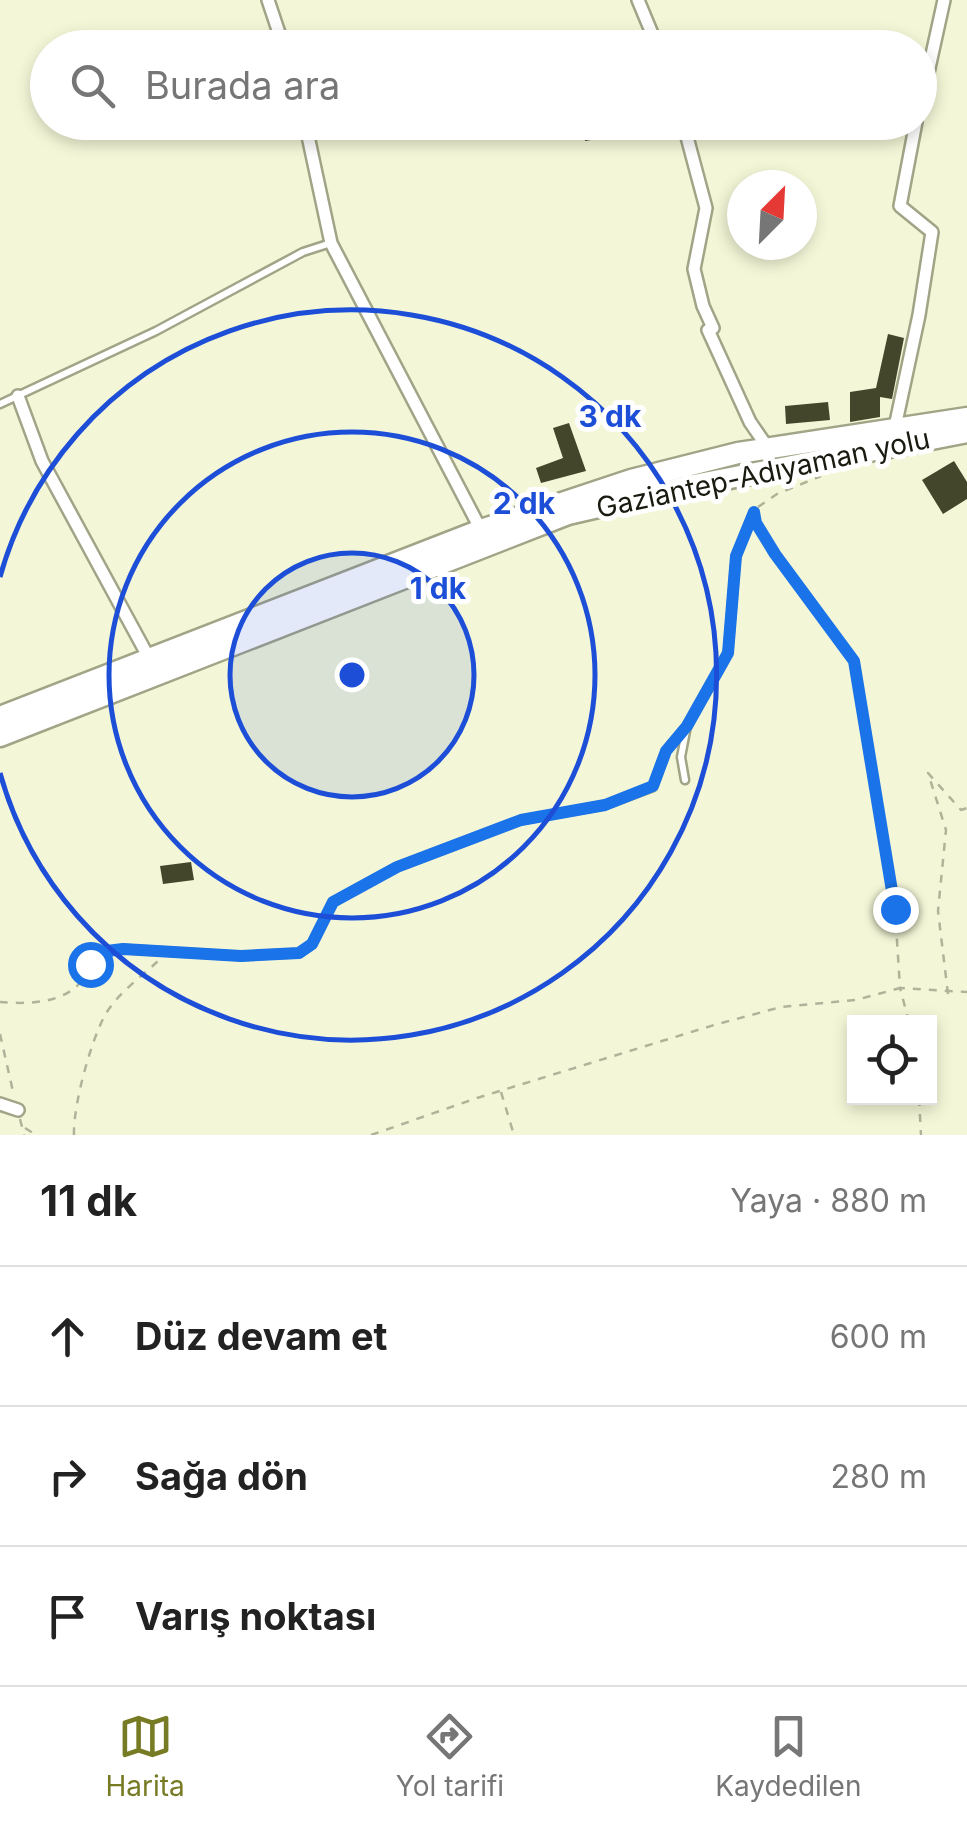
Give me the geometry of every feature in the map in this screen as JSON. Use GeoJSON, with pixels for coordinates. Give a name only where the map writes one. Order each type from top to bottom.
{"type":"FeatureCollection","features":[{"type":"Feature","properties":{"kind":"highway","name":"Gaziantep-Adıyaman yolu"},"geometry":{"type":"LineString","coordinates":[[0,717],[481,530],[632,480],[768,448],[967,418]]}},
{"type":"Feature","properties":{"kind":"highway","name":"Gaziantep-Adıyaman yolu"},"geometry":{"type":"LineString","coordinates":[[0,736],[568,514],[689,486],[967,432]]}},
{"type":"Feature","properties":{"kind":"street"},"geometry":{"type":"LineString","coordinates":[[268,0],[278,30]]}},
{"type":"Feature","properties":{"kind":"street"},"geometry":{"type":"LineString","coordinates":[[638,0],[650,30]]}},
{"type":"Feature","properties":{"kind":"street"},"geometry":{"type":"LineString","coordinates":[[937,32],[944,0]]}},
{"type":"Feature","properties":{"kind":"street"},"geometry":{"type":"LineString","coordinates":[[309,140],[331,243],[481,530]]}},
{"type":"Feature","properties":{"kind":"street"},"geometry":{"type":"LineString","coordinates":[[688,140],[706,208],[694,269],[713,328],[708,330],[750,422],[768,448]]}},
{"type":"Feature","properties":{"kind":"street"},"geometry":{"type":"LineString","coordinates":[[895,427],[932,232],[900,206],[913,140]]}},
{"type":"Feature","properties":{"kind":"street"},"geometry":{"type":"LineString","coordinates":[[18,396],[42,462],[149,658]]}},
{"type":"Feature","properties":{"kind":"street"},"geometry":{"type":"LineString","coordinates":[[0,1104],[18,1110]]}},
{"type":"Feature","properties":{"kind":"lane"},"geometry":{"type":"LineString","coordinates":[[0,404],[156,331],[302,252],[331,243]]}},
{"type":"Feature","properties":{"kind":"lane"},"geometry":{"type":"LineString","coordinates":[[123,949],[241,956],[299,953],[312,944],[333,902],[397,867],[521,820],[605,805],[653,786],[666,751],[687,726],[728,653],[736,556],[754,512]]}},
{"type":"Feature","properties":{"kind":"lane"},"geometry":{"type":"LineString","coordinates":[[685,780],[681,757],[687,726]]}},
{"type":"Feature","properties":{"kind":"path"},"geometry":{"type":"LineString","coordinates":[[827,460],[821,477],[762,501],[754,512],[756,523],[775,554],[854,661],[895,909],[900,988],[907,1015]]}},
{"type":"Feature","properties":{"kind":"path"},"geometry":{"type":"LineString","coordinates":[[948,994],[938,911],[946,830],[928,773],[961,810],[967,808]]}},
{"type":"Feature","properties":{"kind":"path"},"geometry":{"type":"LineString","coordinates":[[0,1002],[49,1000],[68,992],[79,984],[90,964],[107,951],[123,949]]}},
{"type":"Feature","properties":{"kind":"path"},"geometry":{"type":"LineString","coordinates":[[74,1135],[82,1091],[104,1017],[121,995],[167,954]]}},
{"type":"Feature","properties":{"kind":"path"},"geometry":{"type":"LineString","coordinates":[[371,1135],[501,1090],[781,1007],[856,1000],[900,988],[948,994],[967,992]]}},
{"type":"Feature","properties":{"kind":"path"},"geometry":{"type":"LineString","coordinates":[[0,1034],[24,1135]]}},
{"type":"Feature","properties":{"kind":"path"},"geometry":{"type":"LineString","coordinates":[[501,1090],[514,1135]]}},
{"type":"Feature","properties":{"kind":"path"},"geometry":{"type":"LineString","coordinates":[[920,1105],[921,1135]]}},
{"type":"Feature","properties":{"kind":"path"},"geometry":{"type":"LineString","coordinates":[[22,1126],[36,1135]]}},
{"type":"Feature","properties":{"kind":"building"},"geometry":{"type":"Polygon","coordinates":[[[888,334],[904,338],[892,399],[880,397],[880,417],[850,422],[850,392],[876,388],[888,334]]]}},
{"type":"Feature","properties":{"kind":"building"},"geometry":{"type":"Polygon","coordinates":[[[828,402],[830,420],[786,424],[785,406],[828,402]]]}},
{"type":"Feature","properties":{"kind":"building"},"geometry":{"type":"Polygon","coordinates":[[[569,423],[586,471],[541,483],[536,468],[563,458],[553,428],[569,423]]]}},
{"type":"Feature","properties":{"kind":"building"},"geometry":{"type":"Polygon","coordinates":[[[954,461],[967,482],[967,499],[943,514],[922,480],[954,461]]]}},
{"type":"Feature","properties":{"kind":"building"},"geometry":{"type":"Polygon","coordinates":[[[191,862],[194,880],[163,884],[160,866],[191,862]]]}},
{"type":"Feature","properties":{"kind":"route"},"geometry":{"type":"LineString","coordinates":[[90,964],[107,951],[123,949],[241,956],[299,953],[312,944],[333,902],[397,867],[521,820],[605,805],[653,786],[666,751],[687,726],[728,653],[736,556],[754,512],[756,523],[775,554],[854,661],[895,909]]}}]}
